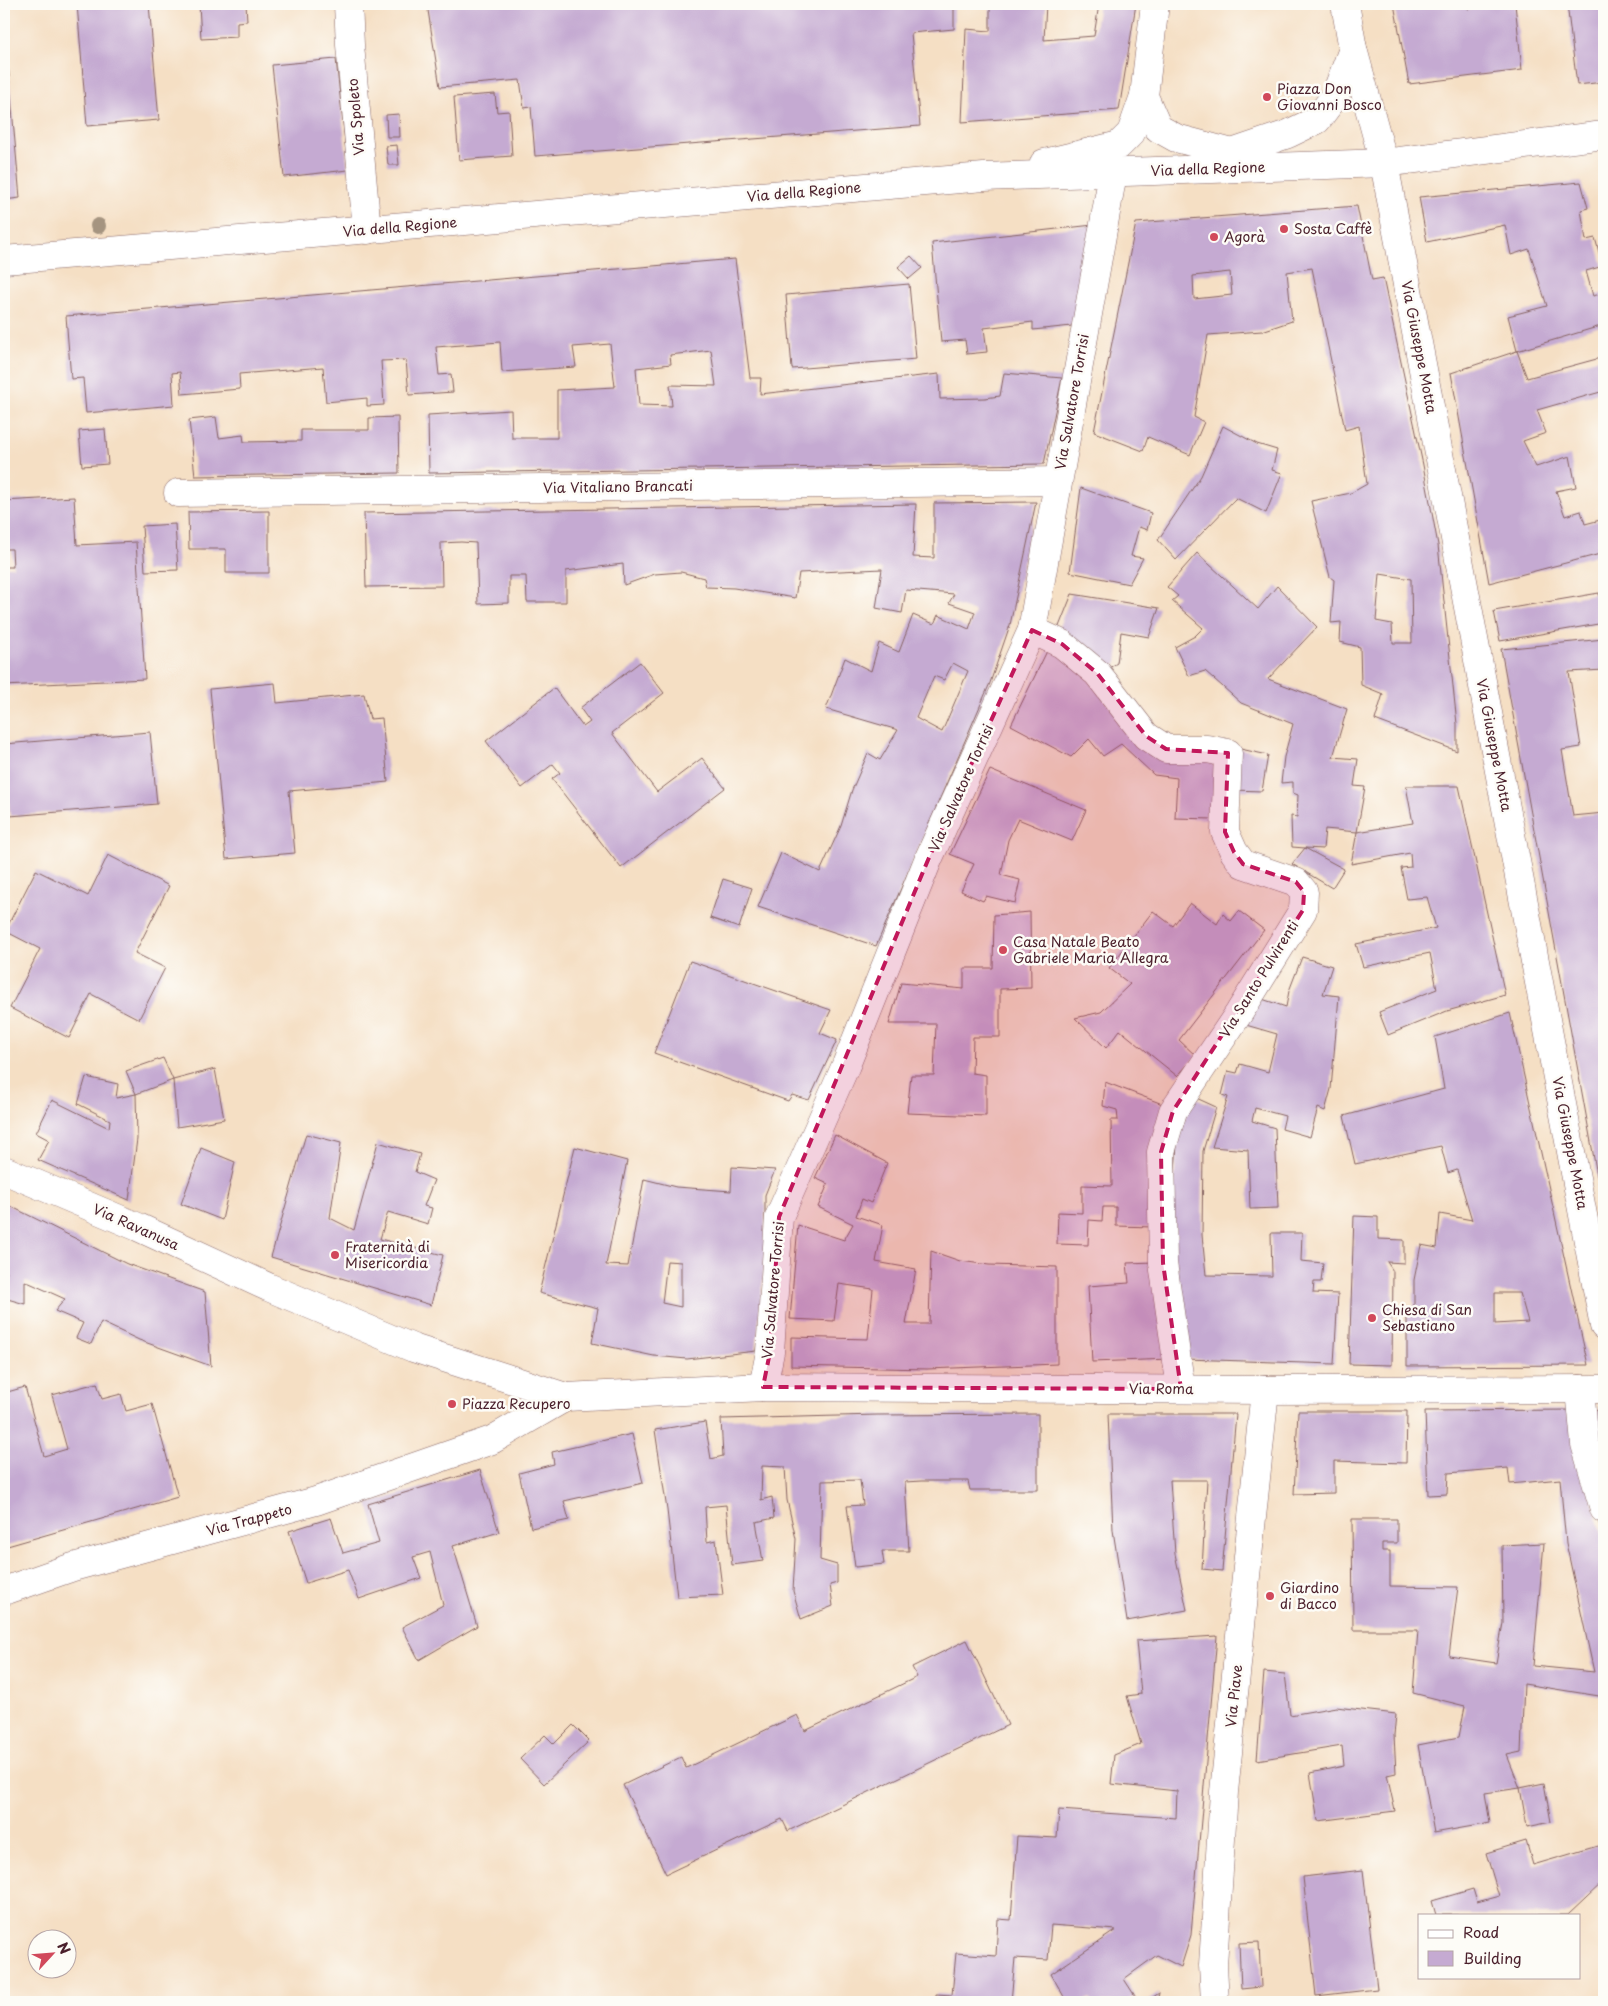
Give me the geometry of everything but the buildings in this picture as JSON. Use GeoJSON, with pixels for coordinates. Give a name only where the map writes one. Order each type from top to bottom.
{"type":"FeatureCollection","features":[{"type":"Feature","properties":{"kind":"street","name":"Via Spoleto"},"geometry":{"type":"LineString","coordinates":[[348,4],[367,230]]}},
{"type":"Feature","properties":{"kind":"street"},"geometry":{"type":"LineString","coordinates":[[984,177],[1119,145],[1131,133],[1144,96],[1155,4]]}},
{"type":"Feature","properties":{"kind":"street","name":"Via Giuseppe Motta"},"geometry":{"type":"LineString","coordinates":[[1346,4],[1353,49],[1384,163],[1604,1326]]}},
{"type":"Feature","properties":{"kind":"street"},"geometry":{"type":"LineString","coordinates":[[1175,170],[1288,134],[1318,120],[1335,96],[1353,49]]}},
{"type":"Feature","properties":{"kind":"street"},"geometry":{"type":"LineString","coordinates":[[1144,96],[1158,128],[1176,138],[1283,167]]}},
{"type":"Feature","properties":{"kind":"street","name":"Via della Regione"},"geometry":{"type":"LineString","coordinates":[[4,260],[984,177],[1384,163],[1604,135]]}},
{"type":"Feature","properties":{"kind":"street","name":"Via Salvatore Torrisi"},"geometry":{"type":"LineString","coordinates":[[763,1387],[770,1352],[779,1217],[846,1065],[928,860],[1032,630],[1113,173]]}},
{"type":"Feature","properties":{"kind":"street","name":"Via Vitaliano Brancati"},"geometry":{"type":"LineString","coordinates":[[178,493],[1058,481]]}},
{"type":"Feature","properties":{"kind":"street","name":"Via Santo Pulvirenti"},"geometry":{"type":"LineString","coordinates":[[1032,630],[1062,644],[1097,674],[1146,736],[1166,750],[1207,749],[1228,753],[1225,832],[1234,852],[1243,864],[1296,882],[1304,892],[1303,910],[1239,1013],[1173,1111],[1161,1152],[1163,1263],[1181,1389]]}},
{"type":"Feature","properties":{"kind":"street","name":"Via Ravanusa"},"geometry":{"type":"LineString","coordinates":[[4,1170],[138,1227],[268,1287],[414,1348],[566,1397]]}},
{"type":"Feature","properties":{"kind":"street","name":"Via Roma"},"geometry":{"type":"LineString","coordinates":[[566,1397],[763,1387],[1265,1390],[1592,1389]]}},
{"type":"Feature","properties":{"kind":"street"},"geometry":{"type":"LineString","coordinates":[[1592,1389],[1585,1444],[1604,1509]]}},
{"type":"Feature","properties":{"kind":"street","name":"Via Piave"},"geometry":{"type":"LineString","coordinates":[[1214,2002],[1213,1964],[1224,1792],[1265,1390]]}},
{"type":"Feature","properties":{"kind":"street","name":"Via Trappeto"},"geometry":{"type":"LineString","coordinates":[[4,1591],[73,1567],[316,1501],[492,1440],[566,1397]]}},
{"type":"Feature","properties":{"kind":"highlighted area"},"geometry":{"type":"Polygon","coordinates":[[[1032,630],[1062,644],[1097,673],[1146,736],[1166,749],[1228,753],[1225,832],[1234,852],[1243,864],[1296,882],[1304,892],[1303,910],[1173,1111],[1161,1152],[1163,1263],[1181,1389],[763,1387],[770,1352],[779,1217],[928,860],[1032,630]]]}},
{"type":"Feature","properties":{"kind":"place","name":"Piazza Don Giovanni Bosco"},"geometry":{"type":"Point","coordinates":[1267,97]}},
{"type":"Feature","properties":{"kind":"place","name":"Sosta Caffè"},"geometry":{"type":"Point","coordinates":[1284,229]}},
{"type":"Feature","properties":{"kind":"place","name":"Agorà"},"geometry":{"type":"Point","coordinates":[1214,237]}},
{"type":"Feature","properties":{"kind":"place","name":"Casa Natale Beato Gabriele Maria Allegra"},"geometry":{"type":"Point","coordinates":[1003,950]}},
{"type":"Feature","properties":{"kind":"place","name":"Fraternità di Misericordia"},"geometry":{"type":"Point","coordinates":[335,1255]}},
{"type":"Feature","properties":{"kind":"place","name":"Chiesa di San Sebastiano"},"geometry":{"type":"Point","coordinates":[1372,1318]}},
{"type":"Feature","properties":{"kind":"place","name":"Piazza Recupero"},"geometry":{"type":"Point","coordinates":[452,1404]}},
{"type":"Feature","properties":{"kind":"place","name":"Giardino di Bacco"},"geometry":{"type":"Point","coordinates":[1270,1596]}}]}
